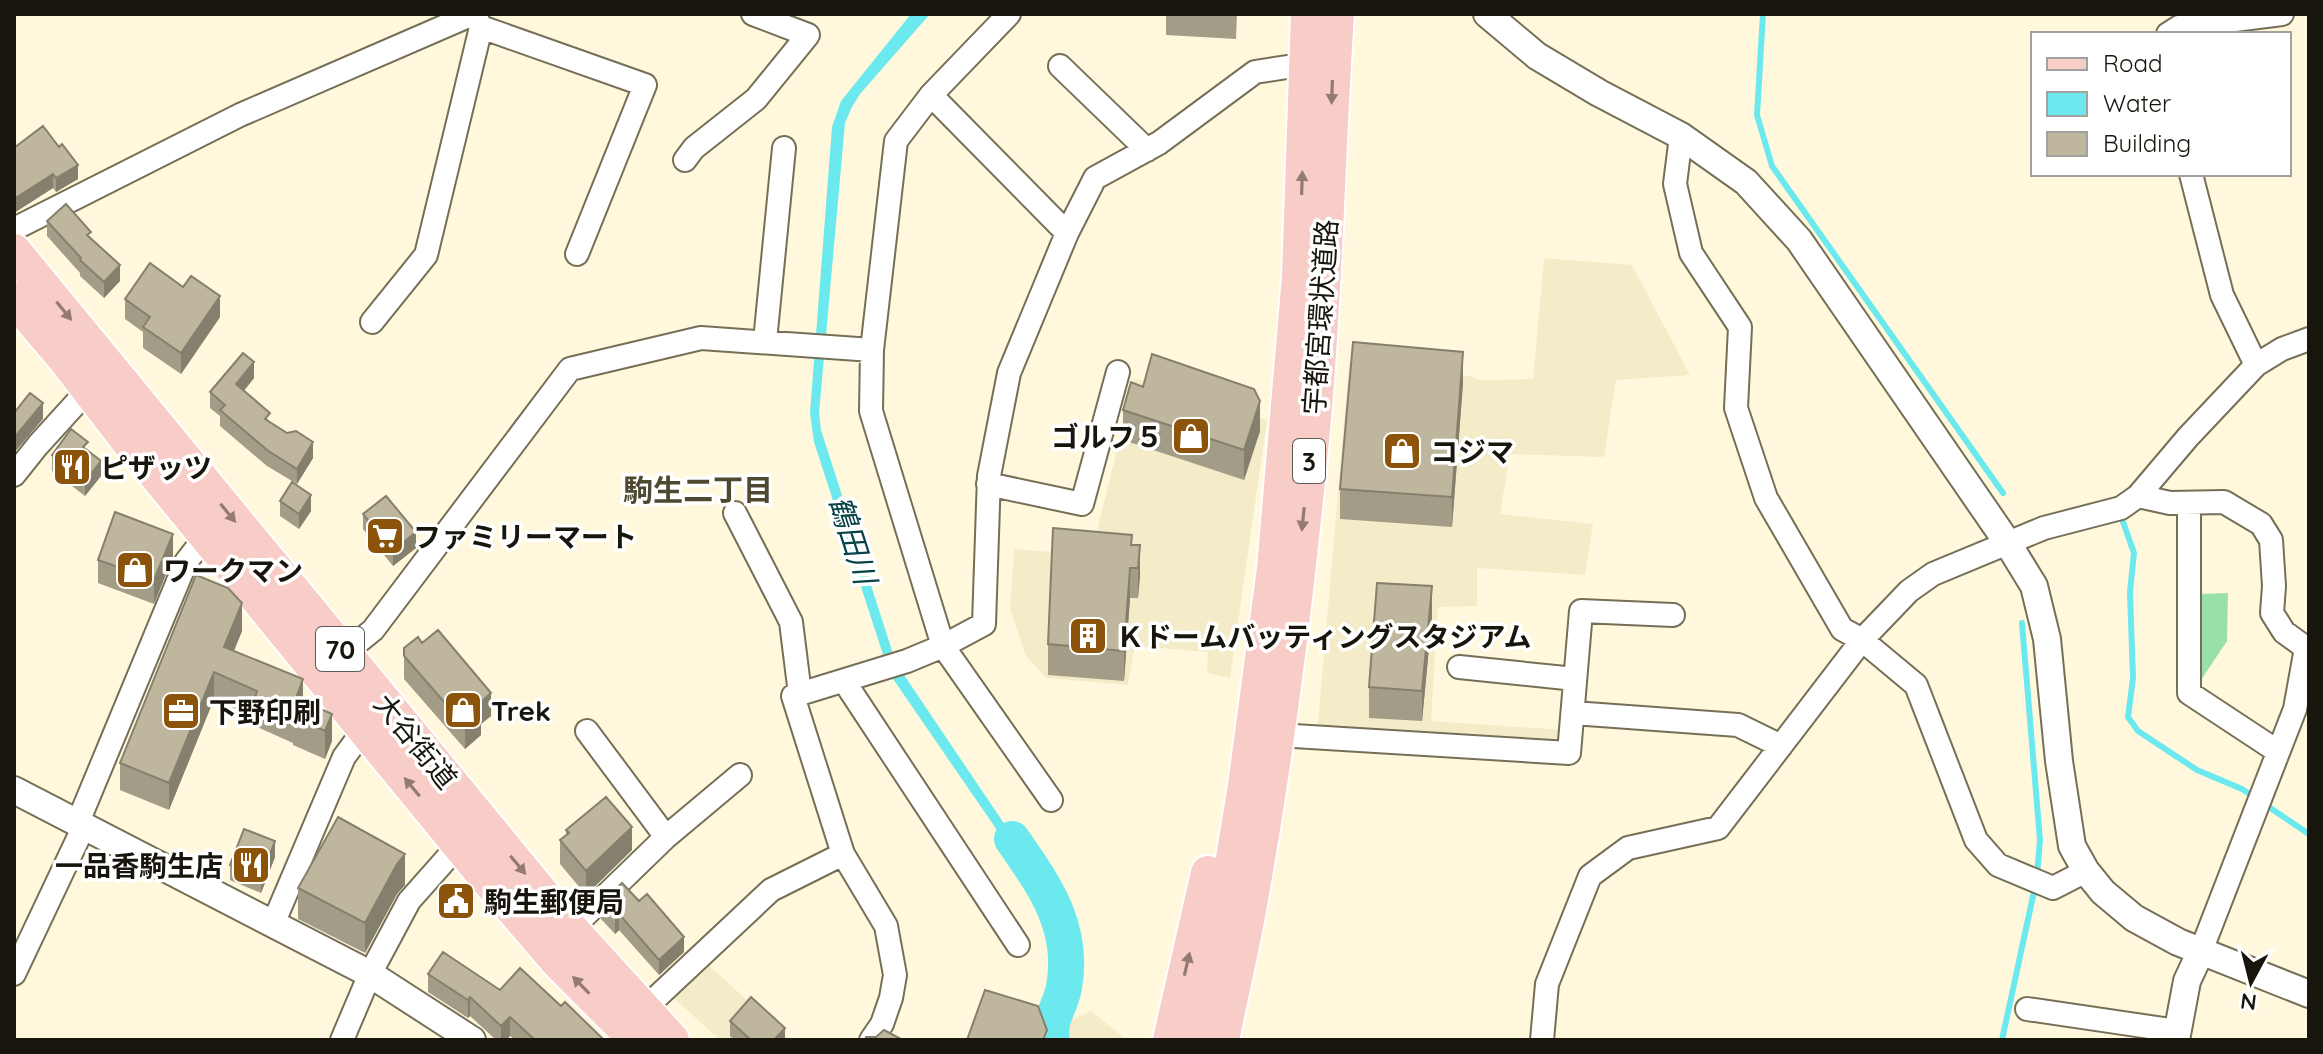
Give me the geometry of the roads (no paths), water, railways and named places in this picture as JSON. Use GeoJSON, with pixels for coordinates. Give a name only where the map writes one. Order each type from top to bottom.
{"type":"FeatureCollection","features":[{"type":"Feature","properties":{"kind":"main road","name":"宇都宮環状道路"},"geometry":{"type":"LineString","coordinates":[[1286,570],[1308,14]]}},
{"type":"Feature","properties":{"kind":"main road","name":"宇都宮環状道路"},"geometry":{"type":"LineString","coordinates":[[1238,902],[1245,786],[1314,419],[1337,14]]}},
{"type":"Feature","properties":{"kind":"main road","name":"大谷街道"},"geometry":{"type":"LineString","coordinates":[[14,251],[332,664],[473,836],[558,962],[639,1025],[672,1040]]}},
{"type":"Feature","properties":{"kind":"main road","name":"大谷街道"},"geometry":{"type":"LineString","coordinates":[[14,299],[208,538],[332,664],[367,732],[571,929],[639,1025]]}},
{"type":"Feature","properties":{"kind":"main road","name":"3"},"geometry":{"type":"LineString","coordinates":[[1240,1040],[1285,819],[1302,664],[1286,570]]}},
{"type":"Feature","properties":{"kind":"main road","name":"3"},"geometry":{"type":"LineString","coordinates":[[1170,1040],[1219,825],[1247,652],[1286,570]]}},
{"type":"Feature","properties":{"kind":"main road","name":"3"},"geometry":{"type":"LineString","coordinates":[[1197,1040],[1238,902]]}},
{"type":"Feature","properties":{"kind":"main road","name":"3"},"geometry":{"type":"LineString","coordinates":[[1222,1040],[1238,902]]}},
{"type":"Feature","properties":{"kind":"street"},"geometry":{"type":"LineString","coordinates":[[685,160],[694,148],[756,99],[808,35],[753,14]]}},
{"type":"Feature","properties":{"kind":"street"},"geometry":{"type":"LineString","coordinates":[[1009,14],[931,95],[896,141],[872,350],[871,411],[943,646],[1051,800]]}},
{"type":"Feature","properties":{"kind":"street"},"geometry":{"type":"LineString","coordinates":[[1487,14],[1537,56],[1681,136],[1746,182],[1799,240],[2034,586],[2047,639],[2059,761],[2072,846],[2086,871],[2103,892],[2134,918],[2178,942],[2309,994]]}},
{"type":"Feature","properties":{"kind":"street"},"geometry":{"type":"LineString","coordinates":[[2171,32],[2179,27],[2282,14]]}},
{"type":"Feature","properties":{"kind":"street"},"geometry":{"type":"LineString","coordinates":[[14,229],[240,115],[476,18],[645,85],[577,254]]}},
{"type":"Feature","properties":{"kind":"street"},"geometry":{"type":"LineString","coordinates":[[372,322],[426,255],[476,18]]}},
{"type":"Feature","properties":{"kind":"street"},"geometry":{"type":"LineString","coordinates":[[871,1040],[882,1024],[895,975],[886,926],[843,854],[793,696],[907,661],[984,624],[988,484],[1009,373],[1067,233],[1095,178],[1147,150],[1255,72],[1307,64]]}},
{"type":"Feature","properties":{"kind":"street"},"geometry":{"type":"LineString","coordinates":[[1060,66],[1147,150]]}},
{"type":"Feature","properties":{"kind":"street"},"geometry":{"type":"LineString","coordinates":[[931,95],[1067,233]]}},
{"type":"Feature","properties":{"kind":"street"},"geometry":{"type":"LineString","coordinates":[[1681,136],[1675,184],[1691,253],[1740,327],[1736,408],[1766,498],[1842,629],[1862,640],[1916,685],[1976,840],[1998,865],[2049,887],[2053,888],[2086,871]]}},
{"type":"Feature","properties":{"kind":"street"},"geometry":{"type":"LineString","coordinates":[[765,341],[784,148]]}},
{"type":"Feature","properties":{"kind":"street"},"geometry":{"type":"LineString","coordinates":[[2192,176],[2222,295],[2256,365]]}},
{"type":"Feature","properties":{"kind":"street"},"geometry":{"type":"LineString","coordinates":[[332,664],[373,630],[570,369],[701,338],[872,350]]}},
{"type":"Feature","properties":{"kind":"street"},"geometry":{"type":"LineString","coordinates":[[1542,1040],[1547,984],[1590,876],[1628,848],[1718,828],[1862,640],[1909,591],[1933,574],[2007,542],[2044,528],[2121,508],[2138,496],[2256,365],[2282,349],[2309,339]]}},
{"type":"Feature","properties":{"kind":"street"},"geometry":{"type":"LineString","coordinates":[[988,484],[1082,504],[1118,372]]}},
{"type":"Feature","properties":{"kind":"street"},"geometry":{"type":"LineString","coordinates":[[14,475],[88,390]]}},
{"type":"Feature","properties":{"kind":"street"},"geometry":{"type":"LineString","coordinates":[[2027,1009],[2176,1036],[2187,981],[2277,751],[2302,714],[2306,648],[2284,632],[2272,613],[2271,540],[2261,524],[2224,502],[2170,503],[2138,496]]}},
{"type":"Feature","properties":{"kind":"street"},"geometry":{"type":"LineString","coordinates":[[2189,503],[2189,693],[2277,751]]}},
{"type":"Feature","properties":{"kind":"street"},"geometry":{"type":"LineString","coordinates":[[735,513],[791,622],[800,694]]}},
{"type":"Feature","properties":{"kind":"street"},"geometry":{"type":"LineString","coordinates":[[14,974],[81,824],[186,562],[208,538]]}},
{"type":"Feature","properties":{"kind":"street"},"geometry":{"type":"LineString","coordinates":[[1294,736],[1569,753],[1581,611],[1673,615]]}},
{"type":"Feature","properties":{"kind":"street"},"geometry":{"type":"LineString","coordinates":[[1459,667],[1575,679]]}},
{"type":"Feature","properties":{"kind":"street"},"geometry":{"type":"LineString","coordinates":[[844,681],[1018,945]]}},
{"type":"Feature","properties":{"kind":"street"},"geometry":{"type":"LineString","coordinates":[[1573,713],[1738,725],[1781,746]]}},
{"type":"Feature","properties":{"kind":"street"},"geometry":{"type":"LineString","coordinates":[[587,731],[666,837]]}},
{"type":"Feature","properties":{"kind":"street"},"geometry":{"type":"LineString","coordinates":[[273,924],[344,757],[367,732]]}},
{"type":"Feature","properties":{"kind":"street"},"geometry":{"type":"LineString","coordinates":[[571,929],[666,837],[740,775]]}},
{"type":"Feature","properties":{"kind":"street"},"geometry":{"type":"LineString","coordinates":[[14,790],[370,974],[472,1040]]}},
{"type":"Feature","properties":{"kind":"street"},"geometry":{"type":"LineString","coordinates":[[342,1040],[370,974],[409,901],[448,857],[473,836]]}},
{"type":"Feature","properties":{"kind":"street"},"geometry":{"type":"LineString","coordinates":[[639,1025],[771,890],[843,854]]}},
{"type":"Feature","properties":{"kind":"water"},"geometry":{"type":"Polygon","coordinates":[[[911,14],[930,14],[860,94],[845,123],[819,413],[821,430],[896,663],[1038,874],[1068,944],[1068,991],[1057,1020],[1056,1040],[1047,1040],[1063,960],[1058,937],[1032,881],[889,673],[814,442],[810,413],[832,127],[841,101],[911,14]]]}},
{"type":"Feature","properties":{"kind":"waterway"},"geometry":{"type":"LineString","coordinates":[[1763,14],[1757,115],[1772,166],[2003,493]]}},
{"type":"Feature","properties":{"kind":"waterway"},"geometry":{"type":"LineString","coordinates":[[2118,517],[2121,516],[2134,553],[2130,592],[2133,678],[2128,717],[2138,731],[2197,770],[2242,789],[2309,834]]}},
{"type":"Feature","properties":{"kind":"waterway"},"geometry":{"type":"LineString","coordinates":[[2022,623],[2040,840],[2037,876]]}},
{"type":"Feature","properties":{"kind":"waterway","name":"鶴田川"},"geometry":{"type":"LineString","coordinates":[[1012,839],[1045,890],[1061,926],[1065,945],[1064,987],[1053,1019],[1052,1040]]}},
{"type":"Feature","properties":{"kind":"waterway"},"geometry":{"type":"LineString","coordinates":[[2002,1040],[2035,887]]}},
{"type":"Feature","properties":{"kind":"place","name":"ゴルフ５"},"geometry":{"type":"Point","coordinates":[1191,436]}},
{"type":"Feature","properties":{"kind":"place","name":"コジマ"},"geometry":{"type":"Point","coordinates":[1402,451]}},
{"type":"Feature","properties":{"kind":"place","name":"ピザッツ"},"geometry":{"type":"Point","coordinates":[72,467]}},
{"type":"Feature","properties":{"kind":"place","name":"ファミリーマート"},"geometry":{"type":"Point","coordinates":[385,536]}},
{"type":"Feature","properties":{"kind":"place","name":"ワークマン"},"geometry":{"type":"Point","coordinates":[135,570]}},
{"type":"Feature","properties":{"kind":"place","name":"Ｋドームバッティングスタジアム"},"geometry":{"type":"Point","coordinates":[1088,636]}},
{"type":"Feature","properties":{"kind":"place","name":"Trek"},"geometry":{"type":"Point","coordinates":[463,710]}},
{"type":"Feature","properties":{"kind":"place","name":"下野印刷"},"geometry":{"type":"Point","coordinates":[181,711]}},
{"type":"Feature","properties":{"kind":"place","name":"一品香駒生店"},"geometry":{"type":"Point","coordinates":[251,865]}},
{"type":"Feature","properties":{"kind":"place","name":"駒生郵便局"},"geometry":{"type":"Point","coordinates":[456,901]}},
{"type":"Feature","properties":{"kind":"district","name":"駒生二丁目"},"geometry":{"type":"Point","coordinates":[698,490]}}]}
